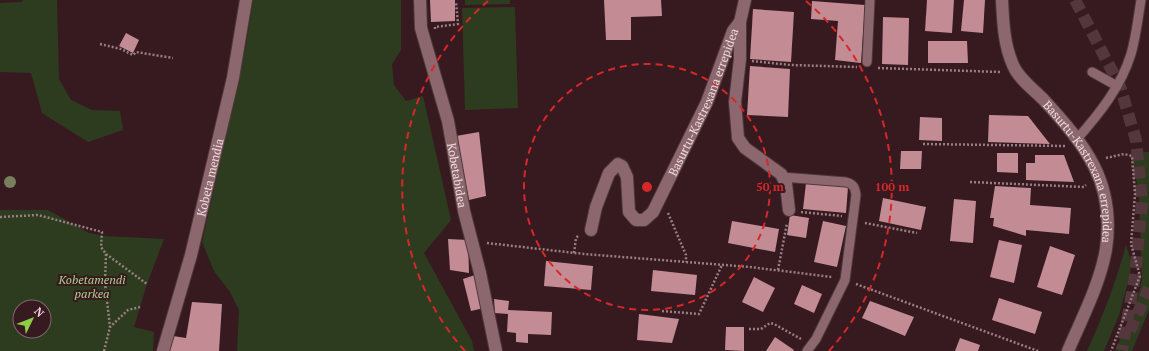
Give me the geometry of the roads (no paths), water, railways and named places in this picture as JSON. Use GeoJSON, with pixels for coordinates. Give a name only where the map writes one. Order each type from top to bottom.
{"type":"FeatureCollection","features":[{"type":"Feature","properties":{"kind":"street","name":"Kobeta mendia"},"geometry":{"type":"LineString","coordinates":[[163,351],[191,255],[233,78],[246,0]]}},
{"type":"Feature","properties":{"kind":"street","name":"Kobetabidea"},"geometry":{"type":"LineString","coordinates":[[420,0],[421,28],[448,121],[464,211],[496,351]]}},
{"type":"Feature","properties":{"kind":"street"},"geometry":{"type":"LineString","coordinates":[[740,22],[745,0]]}},
{"type":"Feature","properties":{"kind":"street","name":"Basurtu-Kastrexana errepidea"},"geometry":{"type":"LineString","coordinates":[[1002,0],[1003,31],[1013,66],[1086,149],[1104,187],[1108,229],[1106,249],[1093,292],[1068,351]]}},
{"type":"Feature","properties":{"kind":"street","name":"Basurtu-Kastrexana errepidea"},"geometry":{"type":"LineString","coordinates":[[740,22],[740,59],[735,102],[738,138],[745,148],[772,167],[782,177]]}},
{"type":"Feature","properties":{"kind":"street","name":"Basurtu-Kastrexana errepidea"},"geometry":{"type":"LineString","coordinates":[[591,230],[596,207],[609,173],[618,164],[622,166],[627,177],[629,212],[636,220],[644,220],[653,212],[707,102],[733,31],[740,22]]}},
{"type":"Feature","properties":{"kind":"street"},"geometry":{"type":"LineString","coordinates":[[782,177],[786,184],[789,210]]}},
{"type":"Feature","properties":{"kind":"lane"},"geometry":{"type":"LineString","coordinates":[[865,64],[870,0]]}},
{"type":"Feature","properties":{"kind":"lane"},"geometry":{"type":"LineString","coordinates":[[1077,139],[1109,100],[1117,86],[1131,54],[1141,0]]}},
{"type":"Feature","properties":{"kind":"lane"},"geometry":{"type":"LineString","coordinates":[[1092,72],[1117,86]]}},
{"type":"Feature","properties":{"kind":"lane"},"geometry":{"type":"LineString","coordinates":[[782,177],[851,183],[854,186],[856,195],[845,280],[809,348]]}},
{"type":"Feature","properties":{"kind":"tunnel"},"geometry":{"type":"LineString","coordinates":[[1075,0],[1120,86],[1136,140],[1142,202],[1135,276],[1122,350]]}},
{"type":"Feature","properties":{"kind":"tunnel"},"geometry":{"type":"LineString","coordinates":[[1130,331],[1149,288]]}},
{"type":"Feature","properties":{"kind":"park label","name":"Kobetamendi parkea"},"geometry":{"type":"Point","coordinates":[92,286]}}]}
